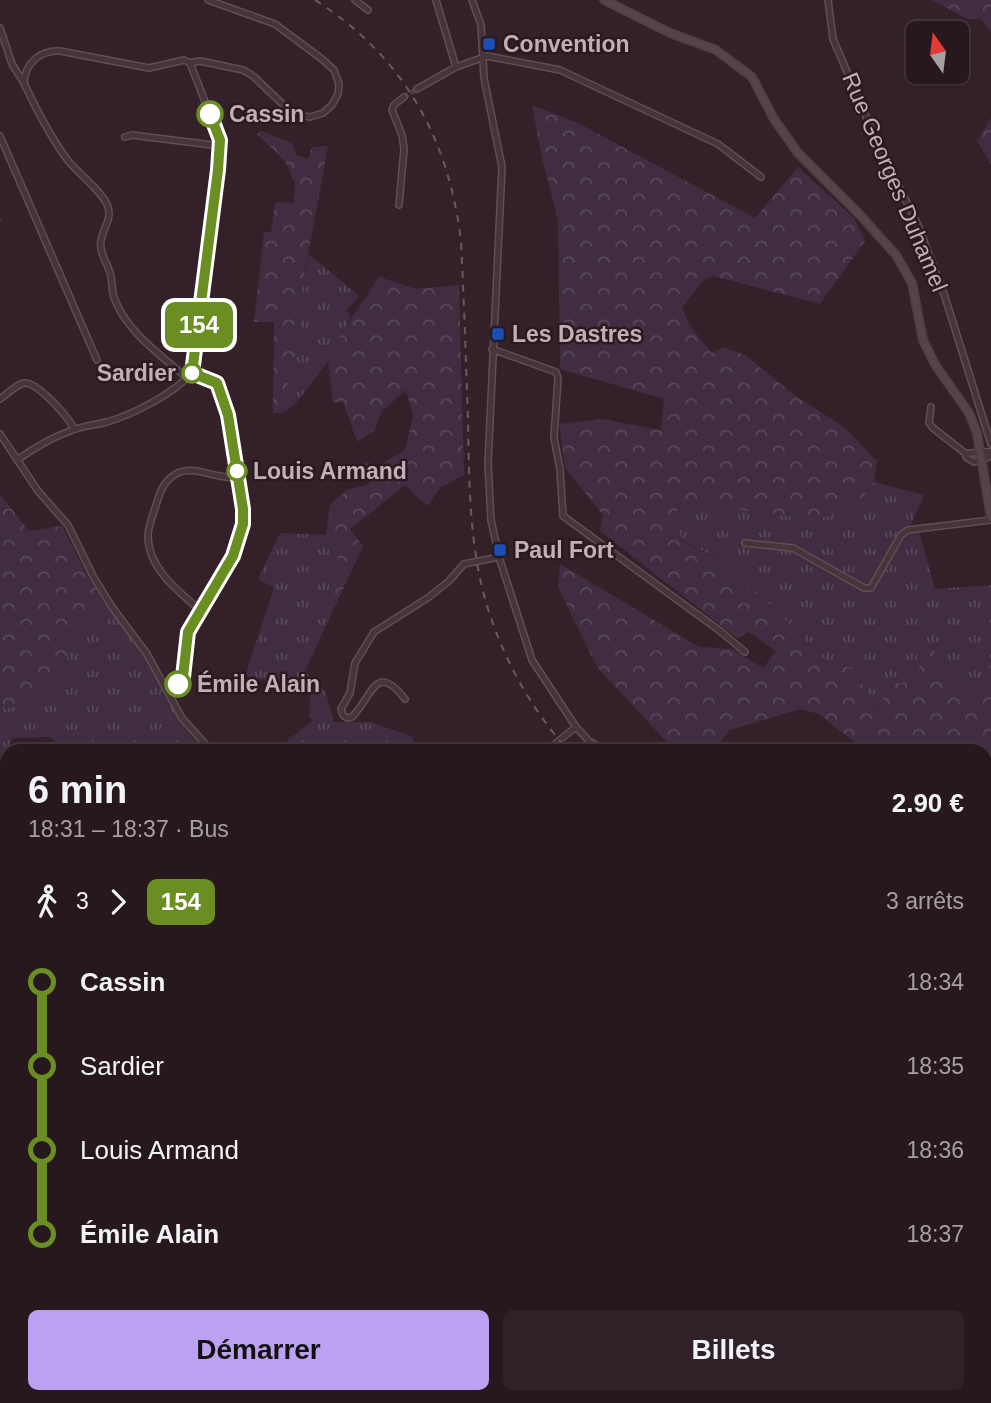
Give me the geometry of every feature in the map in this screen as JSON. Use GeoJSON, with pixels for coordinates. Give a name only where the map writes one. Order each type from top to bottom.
{"type":"FeatureCollection","features":[{"type":"Feature","properties":{"kind":"main road"},"geometry":{"type":"LineString","coordinates":[[604,0],[670,33],[716,50],[752,76],[774,120],[798,153],[876,232],[905,269],[916,299],[923,340],[936,366],[969,413],[977,433],[991,518]]}},
{"type":"Feature","properties":{"kind":"street"},"geometry":{"type":"LineString","coordinates":[[24,83],[24,73],[29,64],[49,50],[149,68],[184,61],[200,61],[243,70],[291,112],[303,116],[323,113],[332,105],[338,94],[339,83],[334,70],[275,24],[208,0]]}},
{"type":"Feature","properties":{"kind":"street"},"geometry":{"type":"LineString","coordinates":[[355,0],[368,10]]}},
{"type":"Feature","properties":{"kind":"street"},"geometry":{"type":"LineString","coordinates":[[436,0],[456,67]]}},
{"type":"Feature","properties":{"kind":"street"},"geometry":{"type":"LineString","coordinates":[[472,0],[481,25],[484,78],[502,167],[488,476],[491,520],[499,557],[527,650],[576,727],[594,744]]}},
{"type":"Feature","properties":{"kind":"street","name":"Rue Georges Duhamel"},"geometry":{"type":"LineString","coordinates":[[828,0],[834,39],[877,142],[918,225],[945,297],[991,444]]}},
{"type":"Feature","properties":{"kind":"street"},"geometry":{"type":"LineString","coordinates":[[0,27],[12,64],[47,130],[69,162],[105,200],[109,208],[101,249],[111,274],[114,299],[124,319],[137,333],[190,375],[217,383],[228,415],[243,524],[233,556],[188,632],[183,677],[168,690]]}},
{"type":"Feature","properties":{"kind":"street"},"geometry":{"type":"LineString","coordinates":[[417,89],[456,67],[484,58],[518,61],[560,70],[718,144],[761,177]]}},
{"type":"Feature","properties":{"kind":"street"},"geometry":{"type":"LineString","coordinates":[[17,460],[51,439],[74,429],[104,423],[137,410],[190,375],[220,140],[190,63]]}},
{"type":"Feature","properties":{"kind":"street"},"geometry":{"type":"LineString","coordinates":[[399,205],[404,149],[402,135],[392,110],[394,104],[404,97]]}},
{"type":"Feature","properties":{"kind":"street"},"geometry":{"type":"LineString","coordinates":[[125,137],[132,135],[220,146]]}},
{"type":"Feature","properties":{"kind":"street"},"geometry":{"type":"LineString","coordinates":[[0,136],[97,360]]}},
{"type":"Feature","properties":{"kind":"street"},"geometry":{"type":"LineString","coordinates":[[492,349],[556,372],[558,378],[554,438],[560,469],[563,516],[745,652]]}},
{"type":"Feature","properties":{"kind":"street"},"geometry":{"type":"LineString","coordinates":[[0,399],[24,383],[32,384],[69,419],[74,429]]}},
{"type":"Feature","properties":{"kind":"street"},"geometry":{"type":"LineString","coordinates":[[931,407],[929,423],[965,453],[966,457],[974,462],[991,454]]}},
{"type":"Feature","properties":{"kind":"street"},"geometry":{"type":"LineString","coordinates":[[0,434],[38,491],[68,526],[112,607],[147,654],[189,728],[205,744]]}},
{"type":"Feature","properties":{"kind":"street"},"geometry":{"type":"LineString","coordinates":[[965,453],[974,454],[981,450],[991,454]]}},
{"type":"Feature","properties":{"kind":"street"},"geometry":{"type":"LineString","coordinates":[[199,610],[172,585],[158,567],[151,552],[149,526],[160,492],[172,476],[192,470],[222,478],[238,477]]}},
{"type":"Feature","properties":{"kind":"street"},"geometry":{"type":"LineString","coordinates":[[746,543],[793,548],[864,588],[871,588],[901,535],[908,530],[991,518]]}},
{"type":"Feature","properties":{"kind":"street"},"geometry":{"type":"LineString","coordinates":[[405,699],[394,685],[382,682],[367,695],[352,717],[347,718],[341,709],[349,693],[355,663],[374,632],[429,597],[464,564],[499,557]]}},
{"type":"Feature","properties":{"kind":"street"},"geometry":{"type":"LineString","coordinates":[[555,744],[576,727]]}},
{"type":"Feature","properties":{"kind":"green space"},"geometry":{"type":"Polygon","coordinates":[[[931,0],[991,0],[991,33],[981,19],[968,19],[931,0]]]}},
{"type":"Feature","properties":{"kind":"green space"},"geometry":{"type":"Polygon","coordinates":[[[532,105],[578,123],[755,218],[798,167],[854,218],[865,241],[820,304],[713,276],[704,280],[682,307],[690,326],[712,353],[723,347],[745,355],[793,394],[845,428],[877,461],[874,482],[863,498],[827,517],[797,517],[676,502],[681,540],[731,567],[736,579],[753,588],[831,666],[851,667],[882,713],[884,685],[918,681],[920,648],[929,643],[970,707],[991,661],[991,744],[856,744],[819,714],[800,709],[730,730],[718,744],[668,744],[597,667],[558,587],[560,564],[699,647],[732,649],[763,668],[776,651],[749,632],[737,638],[600,531],[603,515],[565,468],[559,424],[602,419],[661,430],[664,399],[560,369],[558,220],[532,105]]]}},
{"type":"Feature","properties":{"kind":"green space"},"geometry":{"type":"Polygon","coordinates":[[[991,118],[991,164],[977,141],[991,118]]]}},
{"type":"Feature","properties":{"kind":"green space"},"geometry":{"type":"Polygon","coordinates":[[[262,131],[292,143],[297,155],[308,159],[312,147],[328,146],[300,299],[300,341],[287,382],[297,402],[283,413],[273,413],[274,322],[254,322],[264,232],[271,232],[275,202],[294,203],[295,184],[285,161],[257,134],[262,131]]]}},
{"type":"Feature","properties":{"kind":"green space"},"geometry":{"type":"Polygon","coordinates":[[[309,254],[359,296],[347,310],[351,318],[329,360],[297,402],[287,382],[300,341],[300,299],[309,254]]]}},
{"type":"Feature","properties":{"kind":"green space"},"geometry":{"type":"Polygon","coordinates":[[[379,277],[416,289],[459,285],[464,475],[440,488],[427,506],[405,485],[350,529],[363,546],[331,615],[329,590],[341,549],[326,535],[330,505],[347,490],[370,484],[364,462],[379,465],[405,450],[413,416],[406,390],[382,411],[375,430],[357,442],[343,402],[333,403],[328,362],[338,339],[379,277]]]}},
{"type":"Feature","properties":{"kind":"green space"},"geometry":{"type":"Polygon","coordinates":[[[874,482],[924,495],[907,534],[919,531],[935,589],[991,585],[991,661],[970,708],[920,648],[918,681],[883,714],[851,667],[831,666],[753,588],[736,579],[731,567],[681,539],[676,502],[797,517],[827,517],[863,498],[874,482]]]}},
{"type":"Feature","properties":{"kind":"green space"},"geometry":{"type":"Polygon","coordinates":[[[0,494],[29,531],[62,526],[86,573],[109,609],[74,630],[70,653],[52,692],[6,709],[0,705],[0,494]]]}},
{"type":"Feature","properties":{"kind":"green space"},"geometry":{"type":"Polygon","coordinates":[[[280,533],[326,535],[341,549],[329,590],[331,615],[305,671],[326,693],[334,722],[370,722],[411,736],[416,744],[283,744],[313,720],[309,717],[311,688],[245,676],[274,588],[258,579],[280,533]]]}},
{"type":"Feature","properties":{"kind":"green space"},"geometry":{"type":"Polygon","coordinates":[[[109,609],[147,660],[185,729],[199,744],[58,744],[50,737],[13,738],[10,744],[0,744],[0,705],[6,708],[70,653],[74,630],[109,609]]]}},
{"type":"Feature","properties":{"kind":"tunnel"},"geometry":{"type":"LineString","coordinates":[[404,97],[417,89]]}},
{"type":"Feature","properties":{"kind":"railway"},"geometry":{"type":"LineString","coordinates":[[315,0],[346,22],[397,74],[433,134],[446,168],[461,241],[471,506],[481,582],[488,609],[508,660],[536,708],[563,744]]}},
{"type":"Feature","properties":{"kind":"bus line","name":"154"},"geometry":{"type":"LineString","coordinates":[[178,684],[183,677],[188,632],[233,556],[243,524],[243,509],[224,401],[214,380],[192,373],[218,170],[220,140],[210,114]]}},
{"type":"Feature","properties":{"kind":"place","name":"Convention"},"geometry":{"type":"Point","coordinates":[489,44]}},
{"type":"Feature","properties":{"kind":"place","name":"Cassin"},"geometry":{"type":"Point","coordinates":[210,114]}},
{"type":"Feature","properties":{"kind":"place","name":"Les Dastres"},"geometry":{"type":"Point","coordinates":[498,334]}},
{"type":"Feature","properties":{"kind":"place","name":"Sardier"},"geometry":{"type":"Point","coordinates":[192,373]}},
{"type":"Feature","properties":{"kind":"place","name":"Louis Armand"},"geometry":{"type":"Point","coordinates":[237,471]}},
{"type":"Feature","properties":{"kind":"place","name":"Paul Fort"},"geometry":{"type":"Point","coordinates":[500,550]}},
{"type":"Feature","properties":{"kind":"place","name":"Émile Alain"},"geometry":{"type":"Point","coordinates":[178,684]}}]}
